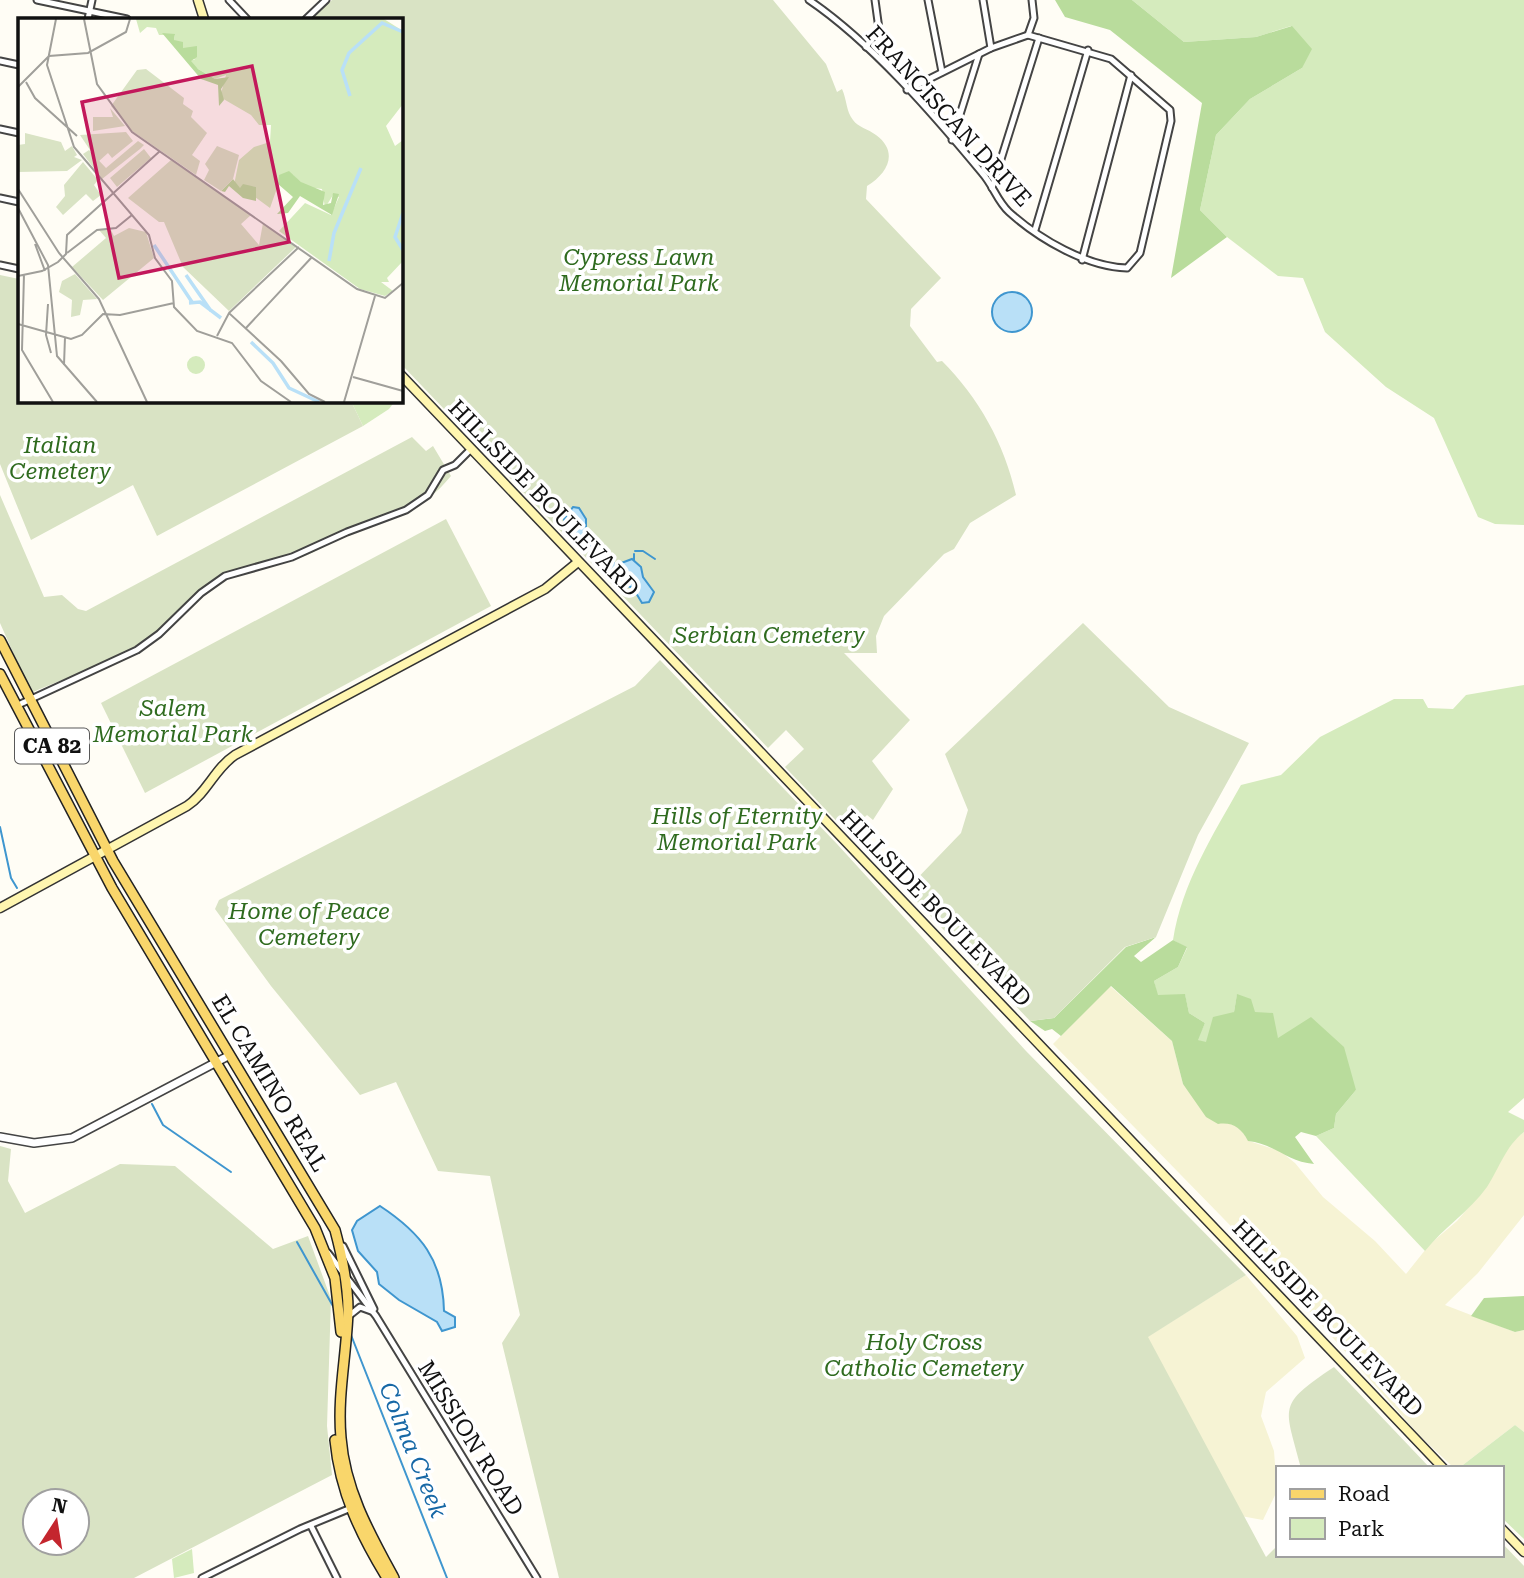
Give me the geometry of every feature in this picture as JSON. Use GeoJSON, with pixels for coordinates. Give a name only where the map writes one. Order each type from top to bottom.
{"type":"FeatureCollection","features":[{"type":"Feature","properties":{"kind":"main road"},"geometry":{"type":"LineString","coordinates":[[198,0],[204,18]]}},
{"type":"Feature","properties":{"kind":"main road","name":"HILLSIDE BOULEVARD"},"geometry":{"type":"LineString","coordinates":[[402,376],[1441,1466]]}},
{"type":"Feature","properties":{"kind":"main road"},"geometry":{"type":"LineString","coordinates":[[0,908],[191,803],[218,769],[235,755],[542,590],[578,562]]}},
{"type":"Feature","properties":{"kind":"main road","name":"EL CAMINO REAL"},"geometry":{"type":"LineString","coordinates":[[0,640],[107,850],[335,1230],[346,1278],[348,1320],[340,1426],[343,1457],[354,1507],[394,1578]]}},
{"type":"Feature","properties":{"kind":"main road","name":"EL CAMINO REAL"},"geometry":{"type":"LineString","coordinates":[[0,674],[94,857],[323,1244],[334,1272],[340,1307],[334,1426],[339,1468],[387,1578]]}},
{"type":"Feature","properties":{"kind":"main road"},"geometry":{"type":"LineString","coordinates":[[1503,1530],[1524,1552]]}},
{"type":"Feature","properties":{"kind":"street"},"geometry":{"type":"LineString","coordinates":[[37,0],[122,18]]}},
{"type":"Feature","properties":{"kind":"street"},"geometry":{"type":"LineString","coordinates":[[88,18],[92,0]]}},
{"type":"Feature","properties":{"kind":"street"},"geometry":{"type":"LineString","coordinates":[[229,0],[246,18]]}},
{"type":"Feature","properties":{"kind":"street"},"geometry":{"type":"LineString","coordinates":[[866,47],[879,29],[875,0]]}},
{"type":"Feature","properties":{"kind":"street"},"geometry":{"type":"LineString","coordinates":[[928,0],[942,72]]}},
{"type":"Feature","properties":{"kind":"street"},"geometry":{"type":"LineString","coordinates":[[983,0],[991,48]]}},
{"type":"Feature","properties":{"kind":"street"},"geometry":{"type":"LineString","coordinates":[[1028,35],[1034,18],[1032,0]]}},
{"type":"Feature","properties":{"kind":"street"},"geometry":{"type":"LineString","coordinates":[[307,18],[324,1]]}},
{"type":"Feature","properties":{"kind":"street","name":"FRANCISCAN DRIVE"},"geometry":{"type":"LineString","coordinates":[[811,1],[866,47],[907,90],[992,188],[1006,209],[1082,260],[1127,268],[1140,253],[1171,116],[1163,101],[1130,75]]}},
{"type":"Feature","properties":{"kind":"street"},"geometry":{"type":"LineString","coordinates":[[907,90],[991,48],[1028,35],[1088,50],[1111,59],[1130,75],[1082,260]]}},
{"type":"Feature","properties":{"kind":"street"},"geometry":{"type":"LineString","coordinates":[[992,188],[1039,38]]}},
{"type":"Feature","properties":{"kind":"street"},"geometry":{"type":"LineString","coordinates":[[1035,230],[1088,50]]}},
{"type":"Feature","properties":{"kind":"street"},"geometry":{"type":"LineString","coordinates":[[952,140],[979,54]]}},
{"type":"Feature","properties":{"kind":"street"},"geometry":{"type":"LineString","coordinates":[[0,61],[18,65]]}},
{"type":"Feature","properties":{"kind":"street"},"geometry":{"type":"LineString","coordinates":[[0,129],[18,133]]}},
{"type":"Feature","properties":{"kind":"street"},"geometry":{"type":"LineString","coordinates":[[0,198],[18,202]]}},
{"type":"Feature","properties":{"kind":"street"},"geometry":{"type":"LineString","coordinates":[[0,265],[18,269]]}},
{"type":"Feature","properties":{"kind":"street"},"geometry":{"type":"LineString","coordinates":[[16,706],[144,646],[201,593],[225,576],[292,557],[347,532],[406,510],[432,490],[443,470],[471,449]]}},
{"type":"Feature","properties":{"kind":"street"},"geometry":{"type":"LineString","coordinates":[[0,1137],[34,1143],[72,1138],[230,1055]]}},
{"type":"Feature","properties":{"kind":"street","name":"MISSION ROAD"},"geometry":{"type":"LineString","coordinates":[[335,1230],[376,1316],[537,1578]]}},
{"type":"Feature","properties":{"kind":"street","name":"MISSION ROAD"},"geometry":{"type":"LineString","coordinates":[[323,1244],[376,1316]]}},
{"type":"Feature","properties":{"kind":"street"},"geometry":{"type":"LineString","coordinates":[[348,1320],[357,1308],[376,1316]]}},
{"type":"Feature","properties":{"kind":"street"},"geometry":{"type":"LineString","coordinates":[[202,1578],[354,1507]]}},
{"type":"Feature","properties":{"kind":"street"},"geometry":{"type":"LineString","coordinates":[[311,1526],[336,1578]]}},
{"type":"Feature","properties":{"kind":"shaded area"},"geometry":{"type":"Polygon","coordinates":[[[1110,986],[1172,1041],[1183,1084],[1242,1131],[1249,1141],[1280,1151],[1295,1163],[1323,1197],[1375,1241],[1406,1274],[1430,1244],[1457,1221],[1486,1187],[1510,1143],[1524,1132],[1524,1215],[1478,1273],[1445,1305],[1515,1332],[1524,1330],[1524,1432],[1515,1425],[1462,1466],[1452,1466],[1419,1435],[1264,1260],[1053,1044],[1110,986]]]}},
{"type":"Feature","properties":{"kind":"shaded area"},"geometry":{"type":"Polygon","coordinates":[[[1246,1275],[1297,1336],[1305,1358],[1266,1392],[1261,1416],[1274,1451],[1276,1478],[1276,1493],[1263,1520],[1241,1516],[1147,1337],[1246,1275]]]}},
{"type":"Feature","properties":{"kind":"green space","name":"Cypress Lawn Memorial Park"},"geometry":{"type":"Polygon","coordinates":[[[332,0],[773,0],[826,64],[837,92],[842,89],[853,120],[883,142],[889,155],[888,162],[880,175],[867,186],[866,199],[941,278],[911,309],[910,326],[937,362],[942,361],[979,406],[1005,457],[1016,495],[970,523],[954,549],[944,554],[884,616],[876,636],[877,653],[844,653],[910,720],[872,761],[893,789],[873,820],[867,815],[848,833],[785,767],[804,749],[786,730],[768,748],[402,365],[402,18],[312,18],[332,0]]]}},
{"type":"Feature","properties":{"kind":"green space"},"geometry":{"type":"Polygon","coordinates":[[[1055,0],[1132,0],[1184,42],[1256,37],[1292,26],[1312,49],[1302,68],[1250,99],[1216,135],[1200,210],[1227,237],[1171,278],[1202,103],[1110,30],[1065,17],[1055,0]]]}},
{"type":"Feature","properties":{"kind":"green space"},"geometry":{"type":"Polygon","coordinates":[[[1132,0],[1524,0],[1524,525],[1495,524],[1478,517],[1434,418],[1386,387],[1325,332],[1303,278],[1278,276],[1227,237],[1200,210],[1216,135],[1250,99],[1302,68],[1291,26],[1256,37],[1184,42],[1132,0]]]}},
{"type":"Feature","properties":{"kind":"green space","name":"Italian Cemetery"},"geometry":{"type":"Polygon","coordinates":[[[0,275],[18,279],[18,402],[351,402],[363,426],[157,536],[133,485],[31,540],[0,464],[0,275]]]}},
{"type":"Feature","properties":{"kind":"green space"},"geometry":{"type":"Polygon","coordinates":[[[351,402],[394,402],[389,409],[363,426],[351,402]]]}},
{"type":"Feature","properties":{"kind":"green space"},"geometry":{"type":"Polygon","coordinates":[[[412,437],[426,451],[433,446],[451,476],[426,500],[402,514],[362,528],[300,558],[228,575],[210,586],[147,643],[118,658],[31,693],[0,623],[0,495],[44,597],[62,595],[78,609],[86,611],[412,437]]]}},
{"type":"Feature","properties":{"kind":"green space","name":"Salem Memorial Park"},"geometry":{"type":"Polygon","coordinates":[[[446,519],[491,606],[145,793],[101,703],[446,519]]]}},
{"type":"Feature","properties":{"kind":"green space"},"geometry":{"type":"Polygon","coordinates":[[[1083,623],[1169,707],[1249,743],[1198,835],[1156,937],[1125,947],[1054,1018],[1030,1021],[906,890],[961,833],[968,810],[945,754],[1083,623]]]}},
{"type":"Feature","properties":{"kind":"green space"},"geometry":{"type":"Polygon","coordinates":[[[660,660],[837,844],[1026,1051],[1246,1275],[1148,1337],[1266,1557],[1276,1547],[1276,1557],[1503,1557],[1503,1544],[1524,1566],[1524,1578],[559,1578],[502,1343],[520,1315],[490,1176],[438,1171],[396,1082],[360,1095],[271,986],[215,909],[219,900],[635,686],[660,660]]]}},
{"type":"Feature","properties":{"kind":"green space"},"geometry":{"type":"Polygon","coordinates":[[[1524,685],[1524,1098],[1508,1112],[1524,1120],[1524,1132],[1507,1151],[1480,1196],[1425,1251],[1316,1136],[1334,1128],[1336,1114],[1356,1090],[1278,1038],[1237,995],[1234,1012],[1206,1043],[1197,1040],[1205,1023],[1189,1013],[1185,995],[1157,995],[1154,981],[1178,967],[1187,948],[1173,940],[1183,899],[1200,860],[1241,785],[1281,775],[1320,737],[1394,699],[1423,699],[1428,708],[1453,709],[1466,695],[1524,685]]]}},
{"type":"Feature","properties":{"kind":"green space"},"geometry":{"type":"Polygon","coordinates":[[[1156,937],[1134,956],[1141,962],[1173,940],[1187,947],[1178,967],[1154,981],[1158,995],[1185,994],[1189,1013],[1205,1023],[1198,1040],[1206,1042],[1213,1017],[1234,1012],[1237,994],[1251,999],[1255,1012],[1273,1013],[1278,1038],[1311,1017],[1344,1047],[1356,1090],[1336,1114],[1334,1128],[1316,1136],[1301,1132],[1295,1137],[1314,1164],[1296,1160],[1248,1141],[1236,1127],[1218,1124],[1206,1117],[1183,1084],[1172,1041],[1111,986],[1061,1036],[1052,1029],[1045,1031],[1030,1021],[1054,1018],[1126,947],[1156,937]]]}},
{"type":"Feature","properties":{"kind":"green space"},"geometry":{"type":"Polygon","coordinates":[[[0,1146],[11,1149],[8,1181],[25,1213],[120,1164],[175,1166],[273,1249],[308,1236],[331,1299],[327,1426],[332,1475],[134,1578],[0,1578],[0,1146]]]}},
{"type":"Feature","properties":{"kind":"green space"},"geometry":{"type":"Polygon","coordinates":[[[1524,1296],[1524,1330],[1515,1332],[1471,1316],[1484,1298],[1524,1296]]]}},
{"type":"Feature","properties":{"kind":"green space"},"geometry":{"type":"Polygon","coordinates":[[[1334,1367],[1428,1466],[1300,1466],[1291,1431],[1290,1408],[1302,1390],[1334,1367]]]}},
{"type":"Feature","properties":{"kind":"green space"},"geometry":{"type":"Polygon","coordinates":[[[1515,1425],[1524,1432],[1524,1539],[1503,1519],[1503,1466],[1462,1466],[1515,1425]]]}},
{"type":"Feature","properties":{"kind":"green space"},"geometry":{"type":"Polygon","coordinates":[[[192,1549],[194,1573],[174,1578],[172,1559],[192,1549]]]}},
{"type":"Feature","properties":{"kind":"water"},"geometry":{"type":"Polygon","coordinates":[[[1012,292],[1020,293],[1026,298],[1031,304],[1031,320],[1026,326],[1020,331],[1012,332],[1004,331],[998,326],[993,320],[992,312],[993,304],[998,298],[1004,293],[1012,292]]]}},
{"type":"Feature","properties":{"kind":"water"},"geometry":{"type":"Polygon","coordinates":[[[573,507],[579,508],[586,519],[586,535],[616,565],[632,559],[641,567],[643,577],[654,592],[649,602],[642,603],[633,588],[618,582],[615,572],[606,569],[589,545],[565,527],[564,519],[573,507]]]}},
{"type":"Feature","properties":{"kind":"water"},"geometry":{"type":"Polygon","coordinates":[[[380,1206],[407,1227],[427,1250],[439,1277],[444,1311],[455,1317],[455,1327],[442,1331],[437,1322],[399,1300],[379,1284],[377,1272],[358,1251],[352,1230],[357,1221],[380,1206]]]}},
{"type":"Feature","properties":{"kind":"waterway"},"geometry":{"type":"LineString","coordinates":[[635,551],[643,551],[655,559]]}},
{"type":"Feature","properties":{"kind":"waterway"},"geometry":{"type":"LineString","coordinates":[[634,554],[634,560]]}},
{"type":"Feature","properties":{"kind":"waterway","name":"Colma Creek"},"geometry":{"type":"LineString","coordinates":[[0,827],[11,878],[17,888]]}},
{"type":"Feature","properties":{"kind":"waterway","name":"Colma Creek"},"geometry":{"type":"LineString","coordinates":[[152,1104],[163,1125],[231,1172]]}},
{"type":"Feature","properties":{"kind":"waterway","name":"Colma Creek"},"geometry":{"type":"LineString","coordinates":[[297,1242],[334,1308]]}},
{"type":"Feature","properties":{"kind":"waterway","name":"Colma Creek"},"geometry":{"type":"LineString","coordinates":[[351,1335],[447,1578]]}},
{"type":"Feature","properties":{"kind":"park label","name":"Serbian Cemetery"},"geometry":{"type":"Point","coordinates":[769,635]}},
{"type":"Feature","properties":{"kind":"park label","name":"Hills of Eternity Memorial Park"},"geometry":{"type":"Point","coordinates":[737,829]}},
{"type":"Feature","properties":{"kind":"park label","name":"Home of Peace Cemetery"},"geometry":{"type":"Point","coordinates":[309,924]}},
{"type":"Feature","properties":{"kind":"park label","name":"Holy Cross Catholic Cemetery"},"geometry":{"type":"Point","coordinates":[924,1355]}}]}
